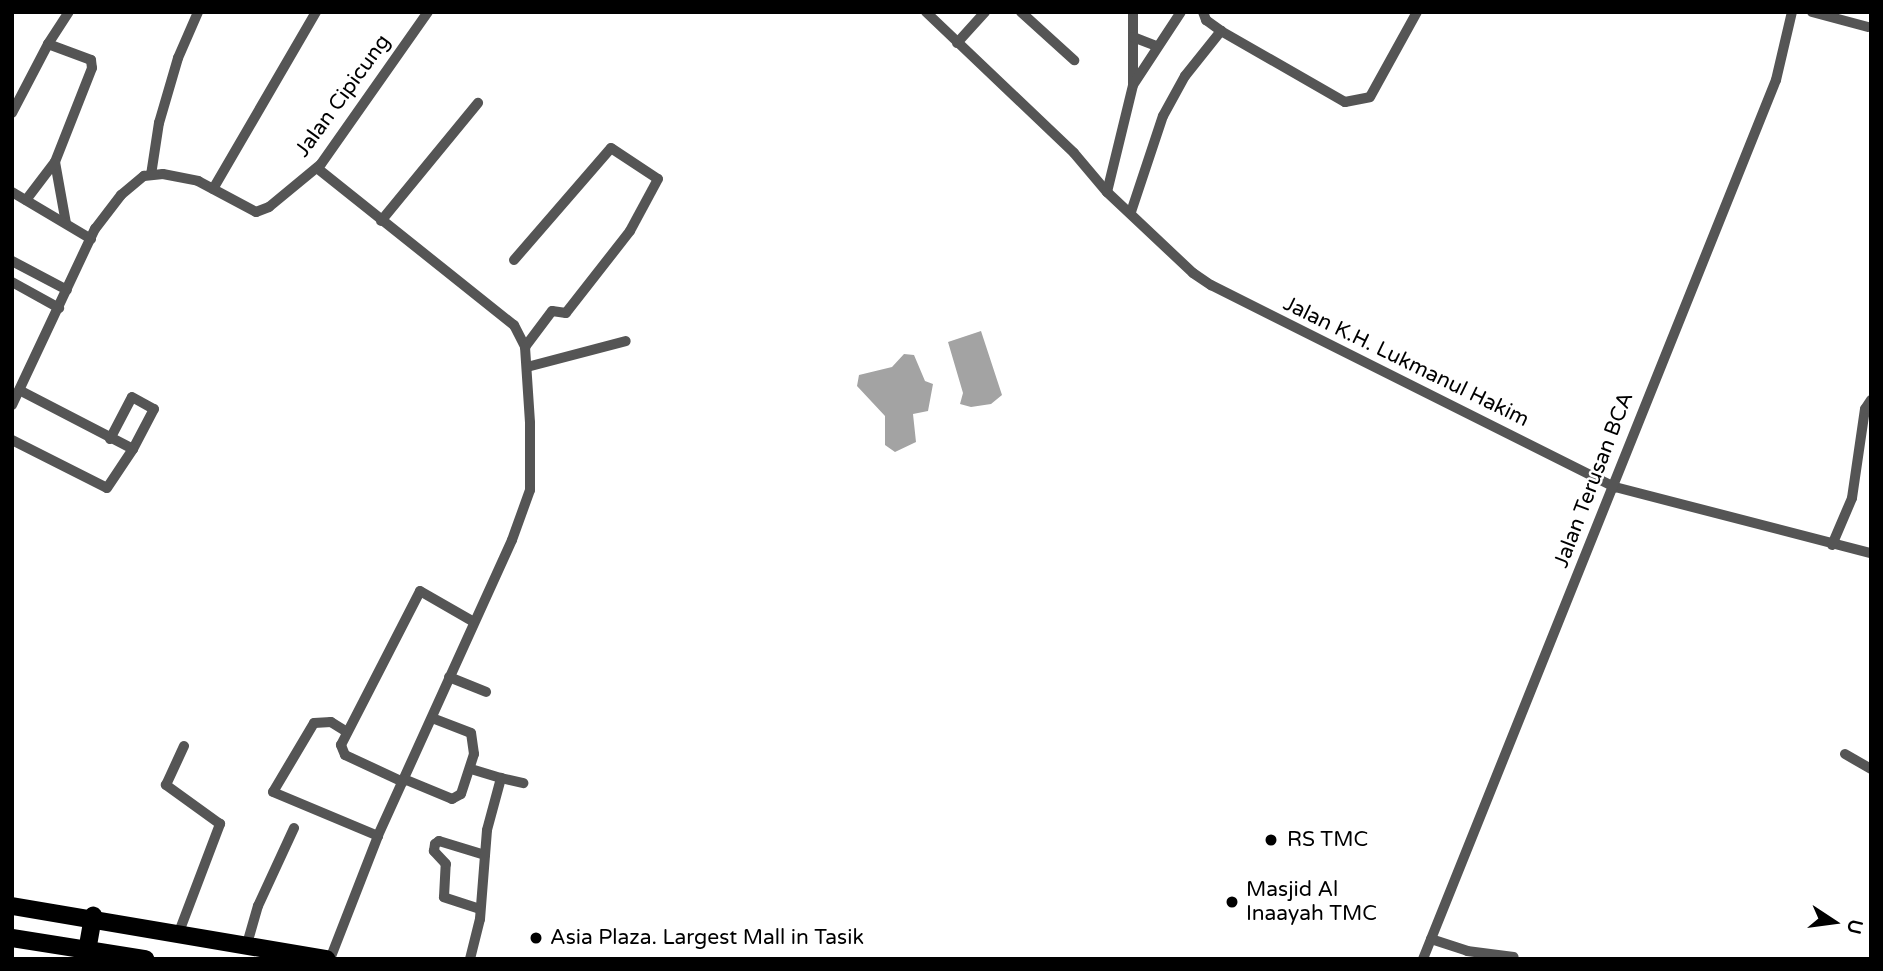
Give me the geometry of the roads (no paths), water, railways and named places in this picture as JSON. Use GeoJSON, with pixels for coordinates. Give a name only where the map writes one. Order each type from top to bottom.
{"type":"FeatureCollection","features":[{"type":"Feature","properties":{"kind":"main road"},"geometry":{"type":"LineString","coordinates":[[12,906],[93,916],[328,959]]}},
{"type":"Feature","properties":{"kind":"main road"},"geometry":{"type":"LineString","coordinates":[[87,951],[93,916]]}},
{"type":"Feature","properties":{"kind":"main road"},"geometry":{"type":"LineString","coordinates":[[12,938],[145,959]]}},
{"type":"Feature","properties":{"kind":"street"},"geometry":{"type":"LineString","coordinates":[[12,113],[48,44],[69,12]]}},
{"type":"Feature","properties":{"kind":"street"},"geometry":{"type":"LineString","coordinates":[[213,189],[316,12]]}},
{"type":"Feature","properties":{"kind":"street","name":"Jalan Cipicung"},"geometry":{"type":"LineString","coordinates":[[151,174],[187,177],[258,212],[317,168],[428,12]]}},
{"type":"Feature","properties":{"kind":"street","name":"Jalan K.H. Lukmanul Hakim"},"geometry":{"type":"LineString","coordinates":[[926,12],[997,79],[1107,192],[1193,273],[1211,285],[1615,487],[1871,553]]}},
{"type":"Feature","properties":{"kind":"street"},"geometry":{"type":"LineString","coordinates":[[957,43],[985,12]]}},
{"type":"Feature","properties":{"kind":"street"},"geometry":{"type":"LineString","coordinates":[[1021,12],[1074,60]]}},
{"type":"Feature","properties":{"kind":"street"},"geometry":{"type":"LineString","coordinates":[[1107,192],[1133,85],[1133,12]]}},
{"type":"Feature","properties":{"kind":"street"},"geometry":{"type":"LineString","coordinates":[[1133,85],[1181,12]]}},
{"type":"Feature","properties":{"kind":"street"},"geometry":{"type":"LineString","coordinates":[[1203,12],[1206,20],[1222,32],[1345,102],[1363,101],[1417,12]]}},
{"type":"Feature","properties":{"kind":"street","name":"Jalan Terusan BCA"},"geometry":{"type":"LineString","coordinates":[[1423,959],[1510,734],[1615,487],[1671,331],[1776,80],[1792,12]]}},
{"type":"Feature","properties":{"kind":"street"},"geometry":{"type":"LineString","coordinates":[[1812,12],[1868,27]]}},
{"type":"Feature","properties":{"kind":"street"},"geometry":{"type":"LineString","coordinates":[[12,405],[91,239],[121,195],[151,174],[159,123],[197,13]]}},
{"type":"Feature","properties":{"kind":"street"},"geometry":{"type":"LineString","coordinates":[[1131,212],[1163,116],[1185,76],[1222,32]]}},
{"type":"Feature","properties":{"kind":"street"},"geometry":{"type":"LineString","coordinates":[[1133,37],[1157,46]]}},
{"type":"Feature","properties":{"kind":"street"},"geometry":{"type":"LineString","coordinates":[[26,200],[55,162],[92,64],[48,44]]}},
{"type":"Feature","properties":{"kind":"street"},"geometry":{"type":"LineString","coordinates":[[381,221],[478,103]]}},
{"type":"Feature","properties":{"kind":"street"},"geometry":{"type":"LineString","coordinates":[[514,260],[611,148],[617,148],[658,179],[630,232],[566,313],[552,311],[525,347]]}},
{"type":"Feature","properties":{"kind":"street"},"geometry":{"type":"LineString","coordinates":[[55,162],[66,223]]}},
{"type":"Feature","properties":{"kind":"street"},"geometry":{"type":"LineString","coordinates":[[317,168],[514,326],[525,347],[530,484],[474,622],[378,836],[328,959]]}},
{"type":"Feature","properties":{"kind":"street"},"geometry":{"type":"LineString","coordinates":[[12,192],[91,239]]}},
{"type":"Feature","properties":{"kind":"street"},"geometry":{"type":"LineString","coordinates":[[12,261],[67,290]]}},
{"type":"Feature","properties":{"kind":"street"},"geometry":{"type":"LineString","coordinates":[[12,282],[59,308]]}},
{"type":"Feature","properties":{"kind":"street"},"geometry":{"type":"LineString","coordinates":[[527,367],[625,341]]}},
{"type":"Feature","properties":{"kind":"street"},"geometry":{"type":"LineString","coordinates":[[19,390],[134,449]]}},
{"type":"Feature","properties":{"kind":"street"},"geometry":{"type":"LineString","coordinates":[[12,440],[107,488],[134,449],[153,409],[132,397],[110,439]]}},
{"type":"Feature","properties":{"kind":"street"},"geometry":{"type":"LineString","coordinates":[[1832,545],[1855,485],[1866,409],[1871,400]]}},
{"type":"Feature","properties":{"kind":"street"},"geometry":{"type":"LineString","coordinates":[[432,718],[471,733],[471,769],[461,794],[453,799],[345,755],[341,745],[420,591],[474,622]]}},
{"type":"Feature","properties":{"kind":"street"},"geometry":{"type":"LineString","coordinates":[[449,677],[486,692]]}},
{"type":"Feature","properties":{"kind":"street"},"geometry":{"type":"LineString","coordinates":[[347,732],[331,722],[314,723],[273,792],[378,836]]}},
{"type":"Feature","properties":{"kind":"street"},"geometry":{"type":"LineString","coordinates":[[179,932],[220,824],[166,785],[184,746]]}},
{"type":"Feature","properties":{"kind":"street"},"geometry":{"type":"LineString","coordinates":[[1845,754],[1871,769]]}},
{"type":"Feature","properties":{"kind":"street"},"geometry":{"type":"LineString","coordinates":[[471,769],[523,783]]}},
{"type":"Feature","properties":{"kind":"street"},"geometry":{"type":"LineString","coordinates":[[470,959],[480,909],[486,830],[500,778]]}},
{"type":"Feature","properties":{"kind":"street"},"geometry":{"type":"LineString","coordinates":[[247,944],[258,906],[293,828]]}},
{"type":"Feature","properties":{"kind":"street"},"geometry":{"type":"LineString","coordinates":[[480,909],[444,897],[446,864],[434,850],[439,841],[485,855]]}},
{"type":"Feature","properties":{"kind":"street"},"geometry":{"type":"LineString","coordinates":[[1431,939],[1467,951],[1514,957]]}},
{"type":"Feature","properties":{"kind":"place","name":"RS TMC"},"geometry":{"type":"Point","coordinates":[1271,840]}},
{"type":"Feature","properties":{"kind":"place","name":"Masjid Al Inaayah TMC"},"geometry":{"type":"Point","coordinates":[1232,902]}},
{"type":"Feature","properties":{"kind":"place","name":"Asia Plaza. Largest Mall in Tasik"},"geometry":{"type":"Point","coordinates":[536,938]}}]}
